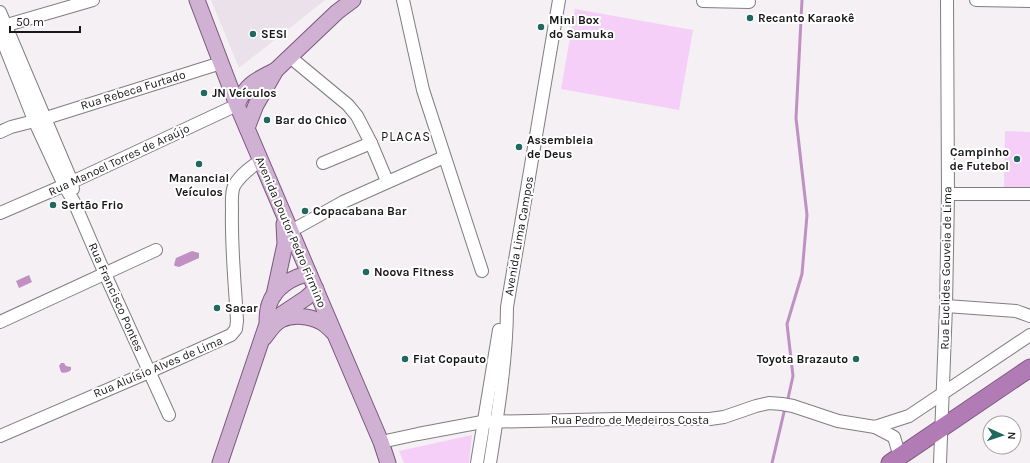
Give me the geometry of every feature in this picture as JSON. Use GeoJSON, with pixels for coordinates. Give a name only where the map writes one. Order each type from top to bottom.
{"type":"FeatureCollection","features":[{"type":"Feature","properties":{"kind":"highway"},"geometry":{"type":"LineString","coordinates":[[895,460],[1030,368]]}},
{"type":"Feature","properties":{"kind":"main road","name":"Avenida Doutor Pedro Firmino"},"geometry":{"type":"LineString","coordinates":[[197,0],[237,105],[381,442],[388,463]]}},
{"type":"Feature","properties":{"kind":"main road"},"geometry":{"type":"LineString","coordinates":[[258,102],[249,105],[237,105],[244,91],[256,80],[276,70],[337,12],[353,0]]}},
{"type":"Feature","properties":{"kind":"main road"},"geometry":{"type":"LineString","coordinates":[[223,69],[242,81],[256,80]]}},
{"type":"Feature","properties":{"kind":"main road"},"geometry":{"type":"LineString","coordinates":[[247,128],[252,113],[276,70]]}},
{"type":"Feature","properties":{"kind":"main road"},"geometry":{"type":"LineString","coordinates":[[220,463],[267,324],[269,304],[274,294],[285,244],[284,215]]}},
{"type":"Feature","properties":{"kind":"main road"},"geometry":{"type":"LineString","coordinates":[[274,294],[287,281],[309,274]]}},
{"type":"Feature","properties":{"kind":"main road"},"geometry":{"type":"LineString","coordinates":[[267,324],[306,298],[316,289]]}},
{"type":"Feature","properties":{"kind":"main road"},"geometry":{"type":"LineString","coordinates":[[261,342],[275,324],[281,320],[296,316],[311,318],[322,322],[334,333]]}},
{"type":"Feature","properties":{"kind":"street"},"geometry":{"type":"LineString","coordinates":[[2,29],[93,0]]}},
{"type":"Feature","properties":{"kind":"street","name":"Avenida Lima Campos"},"geometry":{"type":"LineString","coordinates":[[490,462],[506,334],[506,307],[559,0]]}},
{"type":"Feature","properties":{"kind":"street","name":"Rua Euclides Gouveia de Lima"},"geometry":{"type":"LineString","coordinates":[[940,463],[946,306],[948,194],[947,0]]}},
{"type":"Feature","properties":{"kind":"street"},"geometry":{"type":"LineString","coordinates":[[976,0],[1030,1]]}},
{"type":"Feature","properties":{"kind":"street"},"geometry":{"type":"LineString","coordinates":[[401,1],[423,90],[482,271]]}},
{"type":"Feature","properties":{"kind":"street"},"geometry":{"type":"LineString","coordinates":[[703,1],[749,2]]}},
{"type":"Feature","properties":{"kind":"street","name":"Rua Francisco Pontes"},"geometry":{"type":"LineString","coordinates":[[0,12],[2,29],[68,184],[74,202],[169,414]]}},
{"type":"Feature","properties":{"kind":"street"},"geometry":{"type":"LineString","coordinates":[[290,57],[348,105],[357,116],[371,143],[387,182]]}},
{"type":"Feature","properties":{"kind":"street","name":"Rua Rebeca Furtado"},"geometry":{"type":"LineString","coordinates":[[0,132],[11,127],[223,69]]}},
{"type":"Feature","properties":{"kind":"street","name":"Rua Manoel Torres de Araújo"},"geometry":{"type":"LineString","coordinates":[[0,213],[68,184],[237,105]]}},
{"type":"Feature","properties":{"kind":"street"},"geometry":{"type":"LineString","coordinates":[[323,163],[371,143]]}},
{"type":"Feature","properties":{"kind":"street"},"geometry":{"type":"LineString","coordinates":[[291,231],[342,202],[444,157]]}},
{"type":"Feature","properties":{"kind":"street","name":"Rua Aluísio Alves de Lima"},"geometry":{"type":"LineString","coordinates":[[0,436],[231,335],[236,328],[237,321],[231,228],[232,195],[234,186],[240,178],[260,160]]}},
{"type":"Feature","properties":{"kind":"street"},"geometry":{"type":"LineString","coordinates":[[948,194],[1030,194]]}},
{"type":"Feature","properties":{"kind":"street"},"geometry":{"type":"LineString","coordinates":[[0,322],[156,250]]}},
{"type":"Feature","properties":{"kind":"street"},"geometry":{"type":"LineString","coordinates":[[946,306],[1016,311],[1030,316]]}},
{"type":"Feature","properties":{"kind":"street","name":"Avenida Lima Campos"},"geometry":{"type":"LineString","coordinates":[[477,461],[482,422],[501,318],[506,307]]}},
{"type":"Feature","properties":{"kind":"street","name":"Rua Pedro de Medeiros Costa"},"geometry":{"type":"LineString","coordinates":[[875,427],[909,416],[1030,335]]}},
{"type":"Feature","properties":{"kind":"street","name":"Rua Pedro de Medeiros Costa"},"geometry":{"type":"LineString","coordinates":[[381,442],[482,422],[496,421],[710,420],[769,403],[787,405],[838,421],[875,427],[894,437],[895,460]]}},
{"type":"Feature","properties":{"kind":"street"},"geometry":{"type":"LineString","coordinates":[[477,461],[490,462]]}},
{"type":"Feature","properties":{"kind":"shaded area","name":"SESI"},"geometry":{"type":"Polygon","coordinates":[[[211,0],[325,0],[239,68],[211,0]]]}},
{"type":"Feature","properties":{"kind":"shaded area"},"geometry":{"type":"Polygon","coordinates":[[[575,9],[693,30],[679,110],[561,89],[575,9]]]}},
{"type":"Feature","properties":{"kind":"shaded area","name":"Campinho de Futebol"},"geometry":{"type":"Polygon","coordinates":[[[1005,131],[1030,132],[1030,187],[1004,187],[1005,131]]]}},
{"type":"Feature","properties":{"kind":"shaded area"},"geometry":{"type":"Polygon","coordinates":[[[192,251],[199,253],[199,258],[179,267],[174,265],[176,258],[192,251]]]}},
{"type":"Feature","properties":{"kind":"shaded area"},"geometry":{"type":"Polygon","coordinates":[[[29,275],[32,282],[19,288],[16,281],[29,275]]]}},
{"type":"Feature","properties":{"kind":"shaded area"},"geometry":{"type":"Polygon","coordinates":[[[61,363],[71,367],[71,370],[64,373],[61,372],[59,366],[61,363]]]}},
{"type":"Feature","properties":{"kind":"shaded area"},"geometry":{"type":"Polygon","coordinates":[[[472,435],[469,463],[404,463],[399,451],[472,435]]]}},
{"type":"Feature","properties":{"kind":"waterway"},"geometry":{"type":"LineString","coordinates":[[787,403],[793,376],[787,324],[802,274],[807,215],[796,118],[802,0]]}},
{"type":"Feature","properties":{"kind":"waterway"},"geometry":{"type":"LineString","coordinates":[[772,463],[785,408]]}},
{"type":"Feature","properties":{"kind":"place","name":"Recanto Karaokê"},"geometry":{"type":"Point","coordinates":[750,18]}},
{"type":"Feature","properties":{"kind":"place","name":"Mini Box do Samuka"},"geometry":{"type":"Point","coordinates":[541,27]}},
{"type":"Feature","properties":{"kind":"place","name":"SESI"},"geometry":{"type":"Point","coordinates":[253,34]}},
{"type":"Feature","properties":{"kind":"place","name":"JN Veículos"},"geometry":{"type":"Point","coordinates":[204,93]}},
{"type":"Feature","properties":{"kind":"place","name":"Bar do Chico"},"geometry":{"type":"Point","coordinates":[267,120]}},
{"type":"Feature","properties":{"kind":"place","name":"Assembleia de Deus"},"geometry":{"type":"Point","coordinates":[519,147]}},
{"type":"Feature","properties":{"kind":"place","name":"Campinho de Futebol"},"geometry":{"type":"Point","coordinates":[1017,159]}},
{"type":"Feature","properties":{"kind":"place","name":"Manancial Veículos"},"geometry":{"type":"Point","coordinates":[199,164]}},
{"type":"Feature","properties":{"kind":"place","name":"Sertão Frio"},"geometry":{"type":"Point","coordinates":[53,205]}},
{"type":"Feature","properties":{"kind":"place","name":"Copacabana Bar"},"geometry":{"type":"Point","coordinates":[305,211]}},
{"type":"Feature","properties":{"kind":"place","name":"Noova Fitness"},"geometry":{"type":"Point","coordinates":[366,272]}},
{"type":"Feature","properties":{"kind":"place","name":"Sacar"},"geometry":{"type":"Point","coordinates":[217,308]}},
{"type":"Feature","properties":{"kind":"place","name":"Fiat Copauto"},"geometry":{"type":"Point","coordinates":[405,359]}},
{"type":"Feature","properties":{"kind":"place","name":"Toyota Brazauto"},"geometry":{"type":"Point","coordinates":[856,359]}},
{"type":"Feature","properties":{"kind":"district","name":"PLACAS"},"geometry":{"type":"Point","coordinates":[406,136]}}]}
